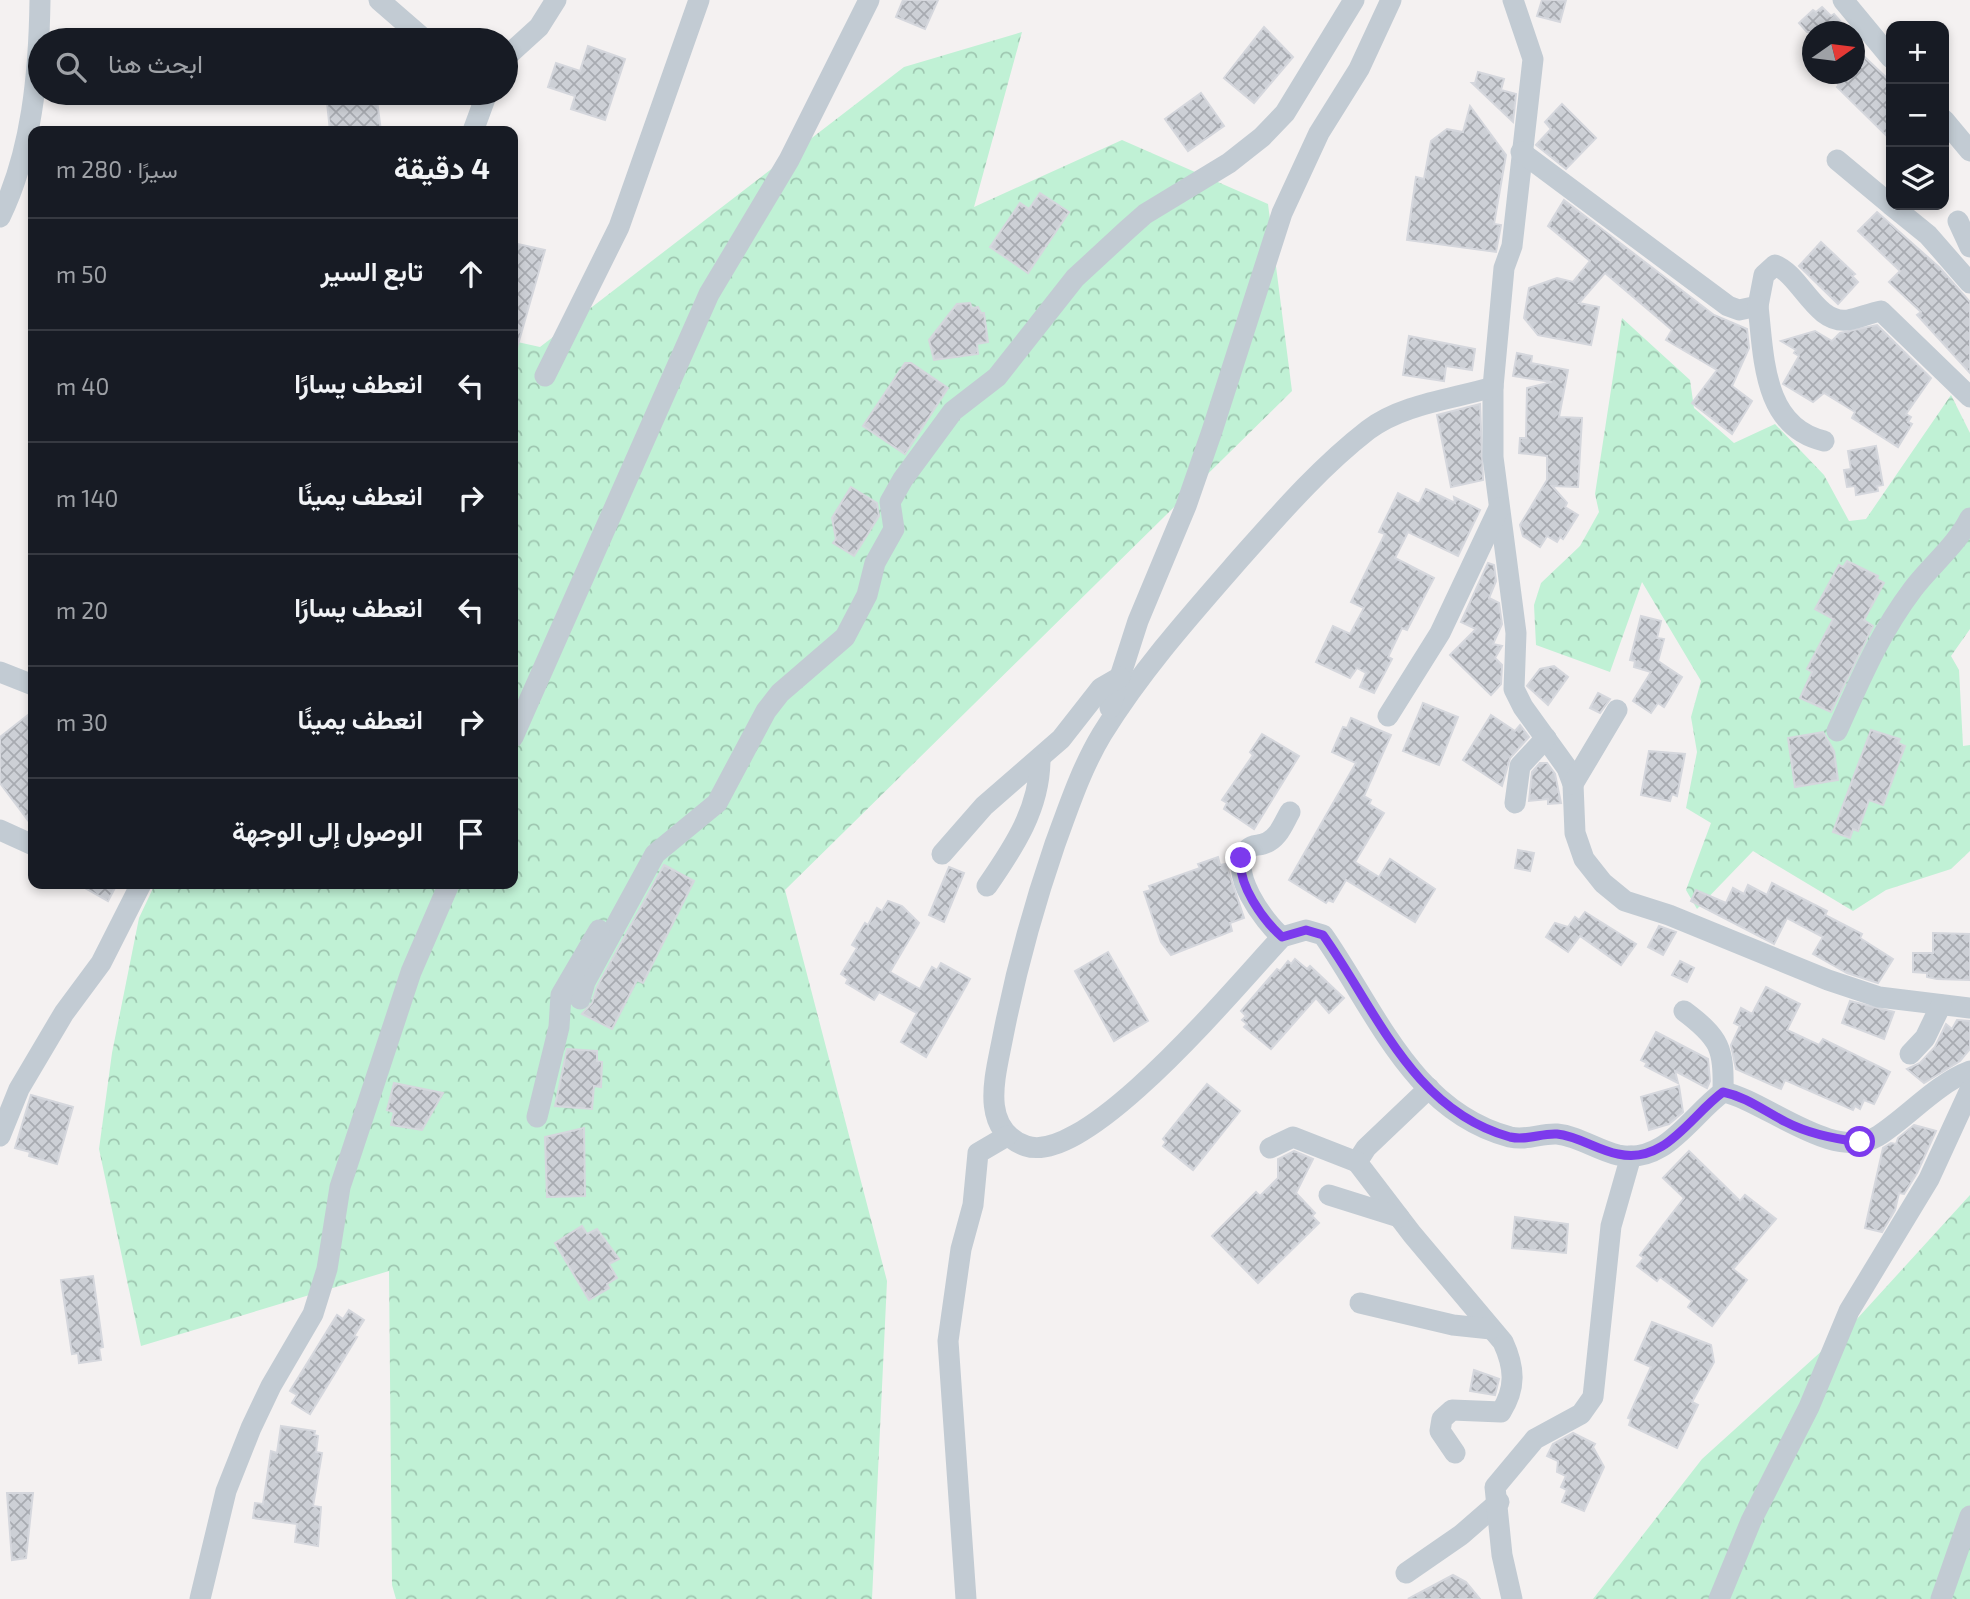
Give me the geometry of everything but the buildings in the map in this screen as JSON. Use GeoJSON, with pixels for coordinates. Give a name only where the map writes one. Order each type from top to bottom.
{"type":"FeatureCollection","features":[{"type":"Feature","properties":{"kind":"street"},"geometry":{"type":"LineString","coordinates":[[40,0],[40,28]]}},
{"type":"Feature","properties":{"kind":"street"},"geometry":{"type":"LineString","coordinates":[[379,0],[411,28]]}},
{"type":"Feature","properties":{"kind":"street"},"geometry":{"type":"LineString","coordinates":[[518,46],[539,27],[556,0]]}},
{"type":"Feature","properties":{"kind":"street"},"geometry":{"type":"LineString","coordinates":[[545,376],[620,227],[699,0]]}},
{"type":"Feature","properties":{"kind":"street"},"geometry":{"type":"LineString","coordinates":[[518,726],[709,294],[789,160],[869,0]]}},
{"type":"Feature","properties":{"kind":"street"},"geometry":{"type":"LineString","coordinates":[[537,1117],[559,1027],[561,995],[605,921],[655,855],[717,803],[766,711],[780,693],[845,637],[867,595],[875,563],[894,529],[891,502],[903,479],[953,411],[998,377],[1074,278],[1145,214],[1228,163],[1286,113],[1354,0]]}},
{"type":"Feature","properties":{"kind":"street"},"geometry":{"type":"LineString","coordinates":[[1101,736],[1138,621],[1186,506],[1212,431],[1282,212],[1319,133],[1359,69],[1391,0]]}},
{"type":"Feature","properties":{"kind":"street"},"geometry":{"type":"LineString","coordinates":[[1513,0],[1534,59],[1493,387],[1493,457],[1516,633],[1514,689],[1523,707],[1567,768],[1573,784],[1575,833],[1584,859],[1603,883],[1625,901],[1669,915],[1841,984],[1879,996],[1970,1008]]}},
{"type":"Feature","properties":{"kind":"street"},"geometry":{"type":"LineString","coordinates":[[1843,0],[1886,52]]}},
{"type":"Feature","properties":{"kind":"street"},"geometry":{"type":"LineString","coordinates":[[0,218],[24,145],[32,105]]}},
{"type":"Feature","properties":{"kind":"street"},"geometry":{"type":"LineString","coordinates":[[475,126],[483,105]]}},
{"type":"Feature","properties":{"kind":"street"},"geometry":{"type":"LineString","coordinates":[[1949,126],[1970,151]]}},
{"type":"Feature","properties":{"kind":"street"},"geometry":{"type":"LineString","coordinates":[[1521,152],[1728,306],[1739,310],[1758,306]]}},
{"type":"Feature","properties":{"kind":"street"},"geometry":{"type":"LineString","coordinates":[[1837,160],[1886,201]]}},
{"type":"Feature","properties":{"kind":"street"},"geometry":{"type":"LineString","coordinates":[[1897,210],[1928,235],[1970,284]]}},
{"type":"Feature","properties":{"kind":"street"},"geometry":{"type":"LineString","coordinates":[[1958,221],[1970,247]]}},
{"type":"Feature","properties":{"kind":"street"},"geometry":{"type":"LineString","coordinates":[[1824,440],[1806,436],[1796,430],[1772,399],[1758,306],[1763,275],[1775,265],[1786,269],[1829,316],[1847,321],[1881,311],[1970,397]]}},
{"type":"Feature","properties":{"kind":"street"},"geometry":{"type":"LineString","coordinates":[[1493,387],[1402,412],[1371,428],[1333,461],[1171,637],[1101,736],[1082,771],[1018,962],[993,1089],[995,1114],[1007,1136],[1030,1147],[1056,1145],[1089,1128],[1143,1085],[1282,937],[1306,930],[1323,935],[1409,1069],[1455,1111],[1510,1137],[1526,1139],[1555,1134],[1616,1154],[1631,1156],[1672,1141],[1723,1092],[1723,1054],[1705,1027],[1684,1011]]}},
{"type":"Feature","properties":{"kind":"street"},"geometry":{"type":"LineString","coordinates":[[1388,716],[1440,633],[1499,508]]}},
{"type":"Feature","properties":{"kind":"street"},"geometry":{"type":"LineString","coordinates":[[1837,731],[1880,636],[1914,586],[1958,538],[1970,518]]}},
{"type":"Feature","properties":{"kind":"street"},"geometry":{"type":"LineString","coordinates":[[0,672],[28,683]]}},
{"type":"Feature","properties":{"kind":"street"},"geometry":{"type":"LineString","coordinates":[[942,854],[984,806],[1062,740],[1101,688],[1120,677]]}},
{"type":"Feature","properties":{"kind":"street"},"geometry":{"type":"LineString","coordinates":[[1573,784],[1617,710]]}},
{"type":"Feature","properties":{"kind":"street"},"geometry":{"type":"LineString","coordinates":[[1515,803],[1520,766],[1546,738]]}},
{"type":"Feature","properties":{"kind":"street"},"geometry":{"type":"LineString","coordinates":[[987,886],[1012,849],[1031,812],[1040,779],[1040,759]]}},
{"type":"Feature","properties":{"kind":"street"},"geometry":{"type":"LineString","coordinates":[[1282,937],[1267,924],[1239,870],[1241,858],[1247,850],[1275,838],[1290,812]]}},
{"type":"Feature","properties":{"kind":"street"},"geometry":{"type":"LineString","coordinates":[[0,830],[28,843]]}},
{"type":"Feature","properties":{"kind":"street"},"geometry":{"type":"LineString","coordinates":[[580,999],[585,982],[641,876]]}},
{"type":"Feature","properties":{"kind":"street"},"geometry":{"type":"LineString","coordinates":[[0,1136],[19,1089],[64,1013],[101,963],[139,889]]}},
{"type":"Feature","properties":{"kind":"street"},"geometry":{"type":"LineString","coordinates":[[200,1599],[226,1491],[271,1386],[313,1314],[327,1269],[340,1187],[411,972],[447,889]]}},
{"type":"Feature","properties":{"kind":"street"},"geometry":{"type":"LineString","coordinates":[[1910,1054],[1925,1038],[1941,1005]]}},
{"type":"Feature","properties":{"kind":"street"},"geometry":{"type":"LineString","coordinates":[[1723,1092],[1742,1096],[1788,1124],[1835,1139],[1860,1142],[1875,1138],[1946,1084],[1970,1071]]}},
{"type":"Feature","properties":{"kind":"street"},"geometry":{"type":"LineString","coordinates":[[1357,1162],[1366,1148],[1429,1088]]}},
{"type":"Feature","properties":{"kind":"street"},"geometry":{"type":"LineString","coordinates":[[1719,1599],[1751,1521],[1809,1407],[1849,1311],[1929,1179],[1951,1137],[1970,1090]]}},
{"type":"Feature","properties":{"kind":"street"},"geometry":{"type":"LineString","coordinates":[[965,1599],[948,1341],[961,1249],[974,1205],[978,1153],[1007,1136]]}},
{"type":"Feature","properties":{"kind":"street"},"geometry":{"type":"LineString","coordinates":[[1270,1148],[1293,1137],[1357,1162],[1503,1342],[1512,1362],[1513,1380],[1509,1399],[1501,1412],[1452,1410],[1442,1419],[1440,1431],[1455,1452]]}},
{"type":"Feature","properties":{"kind":"street"},"geometry":{"type":"LineString","coordinates":[[1512,1599],[1502,1555],[1499,1502],[1495,1487],[1535,1439],[1581,1414],[1593,1397],[1611,1226],[1631,1156]]}},
{"type":"Feature","properties":{"kind":"street"},"geometry":{"type":"LineString","coordinates":[[1329,1195],[1399,1217]]}},
{"type":"Feature","properties":{"kind":"street"},"geometry":{"type":"LineString","coordinates":[[1360,1303],[1453,1325],[1491,1329]]}},
{"type":"Feature","properties":{"kind":"street"},"geometry":{"type":"LineString","coordinates":[[1406,1573],[1461,1535],[1499,1502]]}},
{"type":"Feature","properties":{"kind":"street"},"geometry":{"type":"LineString","coordinates":[[1941,1599],[1970,1517]]}},
{"type":"Feature","properties":{"kind":"green space"},"geometry":{"type":"Polygon","coordinates":[[[1022,32],[974,207],[1122,140],[1268,204],[1292,391],[785,890],[887,1281],[872,1599],[396,1599],[392,1585],[389,1271],[141,1346],[99,1149],[112,1053],[139,918],[153,889],[518,889],[518,342],[540,347],[904,67],[1022,32]]]}},
{"type":"Feature","properties":{"kind":"green space"},"geometry":{"type":"Polygon","coordinates":[[[1622,318],[1690,380],[1694,408],[1734,443],[1775,424],[1824,475],[1849,521],[1866,519],[1951,395],[1970,433],[1970,629],[1951,656],[1959,670],[1963,746],[1970,745],[1970,851],[1951,869],[1886,890],[1853,911],[1753,851],[1697,909],[1686,890],[1711,823],[1686,808],[1697,752],[1691,717],[1701,681],[1642,582],[1610,672],[1536,645],[1534,605],[1541,583],[1580,546],[1599,512],[1595,494],[1622,318]]]}},
{"type":"Feature","properties":{"kind":"green space"},"geometry":{"type":"Polygon","coordinates":[[[1970,1195],[1970,1599],[1593,1599],[1702,1459],[1856,1320],[1970,1195]]]}},
{"type":"Feature","properties":{"kind":"route"},"geometry":{"type":"LineString","coordinates":[[1241,858],[1239,870],[1267,924],[1282,937],[1306,930],[1323,935],[1369,1011],[1409,1069],[1455,1111],[1482,1125],[1510,1137],[1526,1139],[1555,1134],[1616,1154],[1631,1156],[1672,1141],[1710,1101],[1723,1092],[1742,1096],[1788,1124],[1835,1139],[1860,1142]]}}]}
